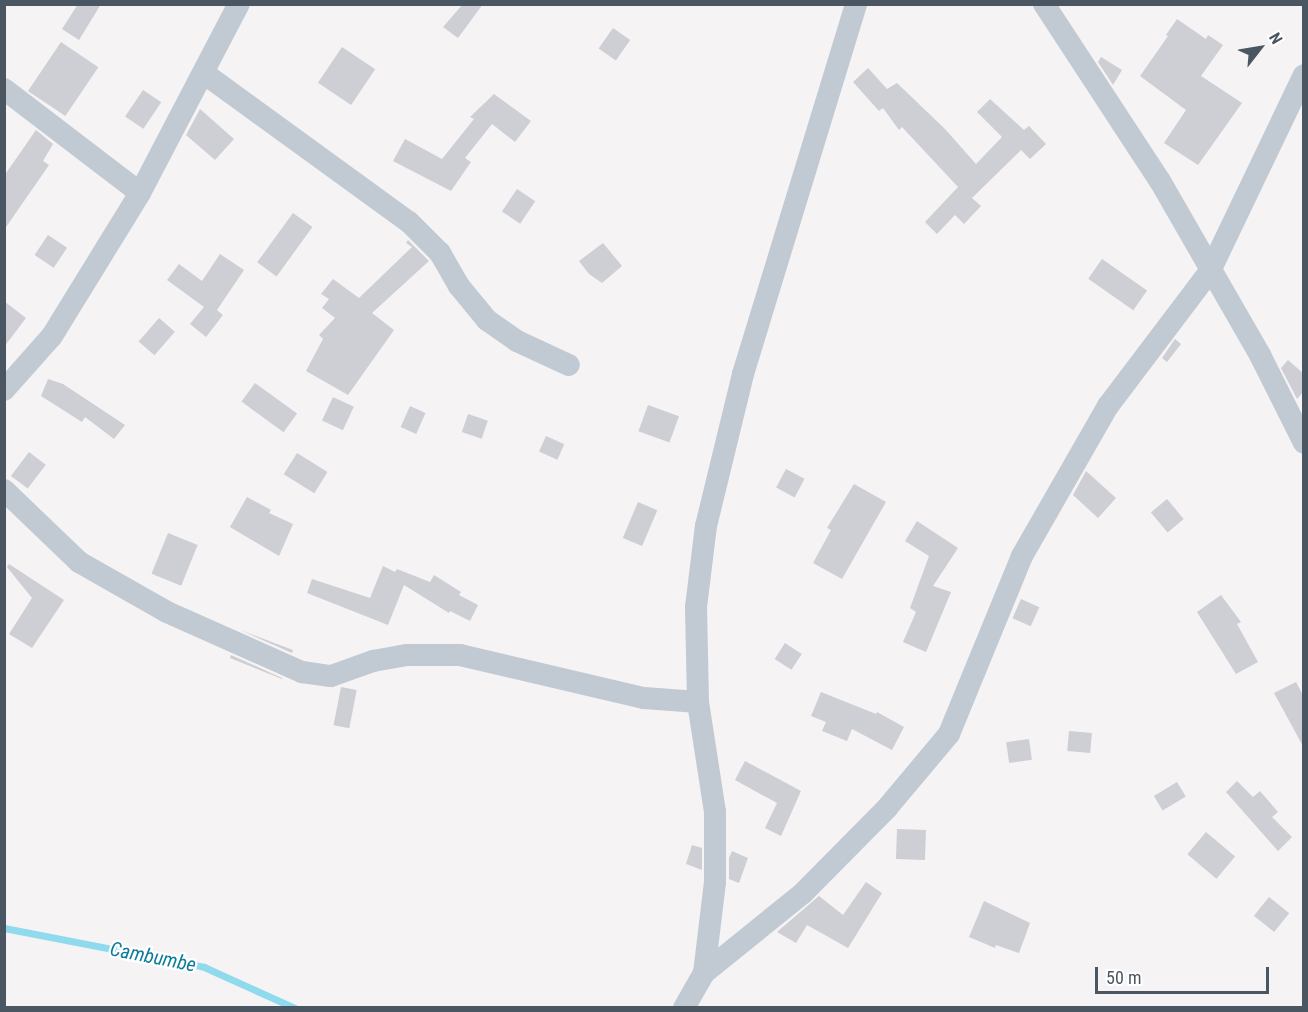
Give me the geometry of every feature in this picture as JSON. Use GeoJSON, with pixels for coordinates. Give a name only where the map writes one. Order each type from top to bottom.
{"type":"FeatureCollection","features":[{"type":"Feature","properties":{"kind":"street"},"geometry":{"type":"LineString","coordinates":[[4,390],[52,336],[140,194],[205,74],[239,4]]}},
{"type":"Feature","properties":{"kind":"street"},"geometry":{"type":"LineString","coordinates":[[704,974],[715,882],[715,812],[698,702],[696,607],[706,526],[716,476],[743,374],[856,4]]}},
{"type":"Feature","properties":{"kind":"street"},"geometry":{"type":"LineString","coordinates":[[1044,4],[1160,181],[1260,355],[1304,443]]}},
{"type":"Feature","properties":{"kind":"street"},"geometry":{"type":"LineString","coordinates":[[205,74],[409,222],[440,253],[459,286],[488,320],[517,341],[569,365]]}},
{"type":"Feature","properties":{"kind":"street"},"geometry":{"type":"LineString","coordinates":[[684,1008],[704,974],[803,893],[887,808],[949,734],[1022,556],[1108,406],[1210,271],[1304,75]]}},
{"type":"Feature","properties":{"kind":"street"},"geometry":{"type":"LineString","coordinates":[[4,90],[140,194]]}},
{"type":"Feature","properties":{"kind":"street"},"geometry":{"type":"LineString","coordinates":[[4,490],[80,562],[167,612],[302,672],[331,676],[373,661],[396,657],[460,655],[644,698],[698,702]]}},
{"type":"Feature","properties":{"kind":"building"},"geometry":{"type":"Polygon","coordinates":[[[78,4],[101,4],[79,40],[62,29],[78,4]]]}},
{"type":"Feature","properties":{"kind":"building"},"geometry":{"type":"Polygon","coordinates":[[[463,4],[483,4],[458,38],[443,27],[463,4]]]}},
{"type":"Feature","properties":{"kind":"building"},"geometry":{"type":"Polygon","coordinates":[[[1177,19],[1206,39],[1208,35],[1223,45],[1201,76],[1242,103],[1198,165],[1164,143],[1186,110],[1140,76],[1177,19]]]}},
{"type":"Feature","properties":{"kind":"building"},"geometry":{"type":"Polygon","coordinates":[[[613,28],[630,40],[616,61],[599,48],[613,28]]]}},
{"type":"Feature","properties":{"kind":"building"},"geometry":{"type":"Polygon","coordinates":[[[61,42],[98,67],[65,116],[28,91],[61,42]]]}},
{"type":"Feature","properties":{"kind":"building"},"geometry":{"type":"Polygon","coordinates":[[[342,47],[375,69],[351,105],[318,83],[342,47]]]}},
{"type":"Feature","properties":{"kind":"building"},"geometry":{"type":"Polygon","coordinates":[[[1101,57],[1122,70],[1113,85],[1098,62],[1101,57]]]}},
{"type":"Feature","properties":{"kind":"building"},"geometry":{"type":"Polygon","coordinates":[[[868,68],[887,89],[897,83],[945,129],[976,164],[1002,137],[977,112],[990,99],[1024,130],[1029,126],[1046,144],[1030,159],[1021,150],[972,198],[981,206],[964,224],[955,215],[937,234],[925,222],[958,187],[902,127],[899,130],[883,108],[879,111],[853,82],[868,68]]]}},
{"type":"Feature","properties":{"kind":"building"},"geometry":{"type":"Polygon","coordinates":[[[143,90],[161,102],[143,129],[125,117],[143,90]]]}},
{"type":"Feature","properties":{"kind":"building"},"geometry":{"type":"Polygon","coordinates":[[[494,94],[531,121],[515,142],[492,124],[465,158],[471,162],[451,191],[393,161],[405,139],[442,159],[474,119],[470,117],[494,94]]]}},
{"type":"Feature","properties":{"kind":"building"},"geometry":{"type":"Polygon","coordinates":[[[200,109],[234,139],[215,160],[186,135],[200,109]]]}},
{"type":"Feature","properties":{"kind":"building"},"geometry":{"type":"Polygon","coordinates":[[[36,130],[53,144],[43,161],[49,165],[4,230],[4,176],[36,130]]]}},
{"type":"Feature","properties":{"kind":"building"},"geometry":{"type":"Polygon","coordinates":[[[517,189],[535,201],[520,224],[502,211],[517,189]]]}},
{"type":"Feature","properties":{"kind":"building"},"geometry":{"type":"Polygon","coordinates":[[[293,213],[312,227],[277,276],[257,262],[293,213]]]}},
{"type":"Feature","properties":{"kind":"building"},"geometry":{"type":"Polygon","coordinates":[[[48,235],[67,248],[54,268],[35,255],[48,235]]]}},
{"type":"Feature","properties":{"kind":"building"},"geometry":{"type":"Polygon","coordinates":[[[408,240],[429,261],[372,313],[394,330],[348,395],[306,371],[323,339],[319,335],[335,318],[322,308],[329,299],[321,294],[333,279],[359,298],[412,247],[406,243],[408,240]]]}},
{"type":"Feature","properties":{"kind":"building"},"geometry":{"type":"Polygon","coordinates":[[[603,243],[622,266],[602,283],[589,274],[579,261],[603,243]]]}},
{"type":"Feature","properties":{"kind":"building"},"geometry":{"type":"Polygon","coordinates":[[[220,254],[244,270],[217,310],[223,315],[206,337],[190,324],[204,307],[167,280],[179,264],[202,281],[220,254]]]}},
{"type":"Feature","properties":{"kind":"building"},"geometry":{"type":"Polygon","coordinates":[[[1102,259],[1147,291],[1133,310],[1088,279],[1102,259]]]}},
{"type":"Feature","properties":{"kind":"building"},"geometry":{"type":"Polygon","coordinates":[[[4,301],[26,318],[4,347],[4,301]]]}},
{"type":"Feature","properties":{"kind":"building"},"geometry":{"type":"Polygon","coordinates":[[[159,318],[175,332],[155,355],[139,341],[159,318]]]}},
{"type":"Feature","properties":{"kind":"building"},"geometry":{"type":"Polygon","coordinates":[[[1175,339],[1181,344],[1167,362],[1162,358],[1175,339]]]}},
{"type":"Feature","properties":{"kind":"building"},"geometry":{"type":"Polygon","coordinates":[[[1288,360],[1304,374],[1304,391],[1297,399],[1281,368],[1288,360]]]}},
{"type":"Feature","properties":{"kind":"building"},"geometry":{"type":"Polygon","coordinates":[[[48,379],[63,384],[125,425],[114,439],[85,417],[82,422],[41,396],[48,379]]]}},
{"type":"Feature","properties":{"kind":"building"},"geometry":{"type":"Polygon","coordinates":[[[255,383],[297,414],[284,432],[241,402],[255,383]]]}},
{"type":"Feature","properties":{"kind":"building"},"geometry":{"type":"Polygon","coordinates":[[[333,397],[354,407],[343,430],[322,421],[333,397]]]}},
{"type":"Feature","properties":{"kind":"building"},"geometry":{"type":"Polygon","coordinates":[[[648,405],[679,416],[669,443],[638,431],[648,405]]]}},
{"type":"Feature","properties":{"kind":"building"},"geometry":{"type":"Polygon","coordinates":[[[410,406],[426,413],[416,434],[401,427],[410,406]]]}},
{"type":"Feature","properties":{"kind":"building"},"geometry":{"type":"Polygon","coordinates":[[[468,414],[488,421],[482,439],[462,432],[468,414]]]}},
{"type":"Feature","properties":{"kind":"building"},"geometry":{"type":"Polygon","coordinates":[[[546,436],[564,444],[557,460],[539,452],[546,436]]]}},
{"type":"Feature","properties":{"kind":"building"},"geometry":{"type":"Polygon","coordinates":[[[29,452],[46,465],[28,489],[11,476],[29,452]]]}},
{"type":"Feature","properties":{"kind":"building"},"geometry":{"type":"Polygon","coordinates":[[[297,453],[328,472],[314,493],[284,474],[297,453]]]}},
{"type":"Feature","properties":{"kind":"building"},"geometry":{"type":"Polygon","coordinates":[[[786,469],[805,479],[795,497],[776,488],[786,469]]]}},
{"type":"Feature","properties":{"kind":"building"},"geometry":{"type":"Polygon","coordinates":[[[1086,471],[1116,498],[1098,518],[1073,495],[1086,471]]]}},
{"type":"Feature","properties":{"kind":"building"},"geometry":{"type":"Polygon","coordinates":[[[854,484],[886,502],[842,579],[813,563],[831,530],[827,528],[854,484]]]}},
{"type":"Feature","properties":{"kind":"building"},"geometry":{"type":"Polygon","coordinates":[[[247,497],[271,510],[269,513],[293,524],[279,556],[230,527],[247,497]]]}},
{"type":"Feature","properties":{"kind":"building"},"geometry":{"type":"Polygon","coordinates":[[[1167,499],[1184,519],[1168,532],[1151,512],[1167,499]]]}},
{"type":"Feature","properties":{"kind":"building"},"geometry":{"type":"Polygon","coordinates":[[[638,502],[657,510],[642,546],[623,538],[638,502]]]}},
{"type":"Feature","properties":{"kind":"building"},"geometry":{"type":"Polygon","coordinates":[[[917,521],[958,548],[933,586],[951,592],[926,652],[903,642],[916,612],[910,608],[929,556],[905,541],[917,521]]]}},
{"type":"Feature","properties":{"kind":"building"},"geometry":{"type":"Polygon","coordinates":[[[168,533],[198,545],[181,586],[152,574],[168,533]]]}},
{"type":"Feature","properties":{"kind":"building"},"geometry":{"type":"Polygon","coordinates":[[[9,564],[64,600],[32,648],[9,634],[32,598],[7,567],[9,564]]]}},
{"type":"Feature","properties":{"kind":"building"},"geometry":{"type":"Polygon","coordinates":[[[383,566],[395,572],[397,569],[430,582],[434,575],[461,592],[459,595],[478,605],[470,621],[450,611],[449,613],[404,585],[388,625],[307,593],[312,579],[370,598],[383,566]]]}},
{"type":"Feature","properties":{"kind":"building"},"geometry":{"type":"Polygon","coordinates":[[[1221,595],[1241,622],[1237,624],[1258,662],[1236,674],[1197,612],[1221,595]]]}},
{"type":"Feature","properties":{"kind":"building"},"geometry":{"type":"Polygon","coordinates":[[[1021,599],[1039,607],[1031,626],[1012,618],[1021,599]]]}},
{"type":"Feature","properties":{"kind":"building"},"geometry":{"type":"Polygon","coordinates":[[[240,630],[293,650],[292,653],[240,630]]]}},
{"type":"Feature","properties":{"kind":"building"},"geometry":{"type":"Polygon","coordinates":[[[785,643],[802,654],[791,670],[775,659],[785,643]]]}},
{"type":"Feature","properties":{"kind":"building"},"geometry":{"type":"Polygon","coordinates":[[[231,655],[282,678],[282,679],[230,658],[231,655]]]}},
{"type":"Feature","properties":{"kind":"building"},"geometry":{"type":"Polygon","coordinates":[[[1296,682],[1304,697],[1304,748],[1274,693],[1296,682]]]}},
{"type":"Feature","properties":{"kind":"building"},"geometry":{"type":"Polygon","coordinates":[[[341,687],[357,690],[349,728],[334,725],[341,687]]]}},
{"type":"Feature","properties":{"kind":"building"},"geometry":{"type":"Polygon","coordinates":[[[821,692],[876,714],[877,712],[904,727],[892,750],[852,729],[847,741],[822,731],[826,722],[811,716],[821,692]]]}},
{"type":"Feature","properties":{"kind":"building"},"geometry":{"type":"Polygon","coordinates":[[[1069,731],[1092,733],[1090,753],[1067,751],[1069,731]]]}},
{"type":"Feature","properties":{"kind":"building"},"geometry":{"type":"Polygon","coordinates":[[[1029,739],[1032,760],[1009,763],[1006,742],[1029,739]]]}},
{"type":"Feature","properties":{"kind":"building"},"geometry":{"type":"Polygon","coordinates":[[[745,761],[801,791],[781,836],[765,828],[777,803],[735,780],[745,761]]]}},
{"type":"Feature","properties":{"kind":"building"},"geometry":{"type":"Polygon","coordinates":[[[1237,781],[1253,797],[1260,791],[1278,812],[1272,817],[1292,837],[1278,851],[1226,792],[1237,781]]]}},
{"type":"Feature","properties":{"kind":"building"},"geometry":{"type":"Polygon","coordinates":[[[1177,782],[1186,797],[1163,810],[1154,796],[1177,782]]]}},
{"type":"Feature","properties":{"kind":"building"},"geometry":{"type":"Polygon","coordinates":[[[897,829],[926,830],[925,860],[896,859],[897,829]]]}},
{"type":"Feature","properties":{"kind":"building"},"geometry":{"type":"Polygon","coordinates":[[[1206,832],[1235,856],[1216,879],[1187,854],[1206,832]]]}},
{"type":"Feature","properties":{"kind":"building"},"geometry":{"type":"Polygon","coordinates":[[[692,845],[702,848],[702,870],[686,864],[692,845]]]}},
{"type":"Feature","properties":{"kind":"building"},"geometry":{"type":"Polygon","coordinates":[[[732,851],[748,858],[739,883],[729,879],[729,858],[732,851]]]}},
{"type":"Feature","properties":{"kind":"building"},"geometry":{"type":"Polygon","coordinates":[[[866,882],[882,893],[848,948],[807,925],[796,943],[777,932],[819,896],[843,915],[866,882]]]}},
{"type":"Feature","properties":{"kind":"building"},"geometry":{"type":"Polygon","coordinates":[[[1269,897],[1289,913],[1274,932],[1254,916],[1269,897]]]}},
{"type":"Feature","properties":{"kind":"building"},"geometry":{"type":"Polygon","coordinates":[[[984,901],[1030,923],[1019,953],[996,945],[995,948],[969,937],[984,901]]]}},
{"type":"Feature","properties":{"kind":"waterway","name":"Cambumbe"},"geometry":{"type":"LineString","coordinates":[[4,928],[204,967],[295,1008]]}}]}
